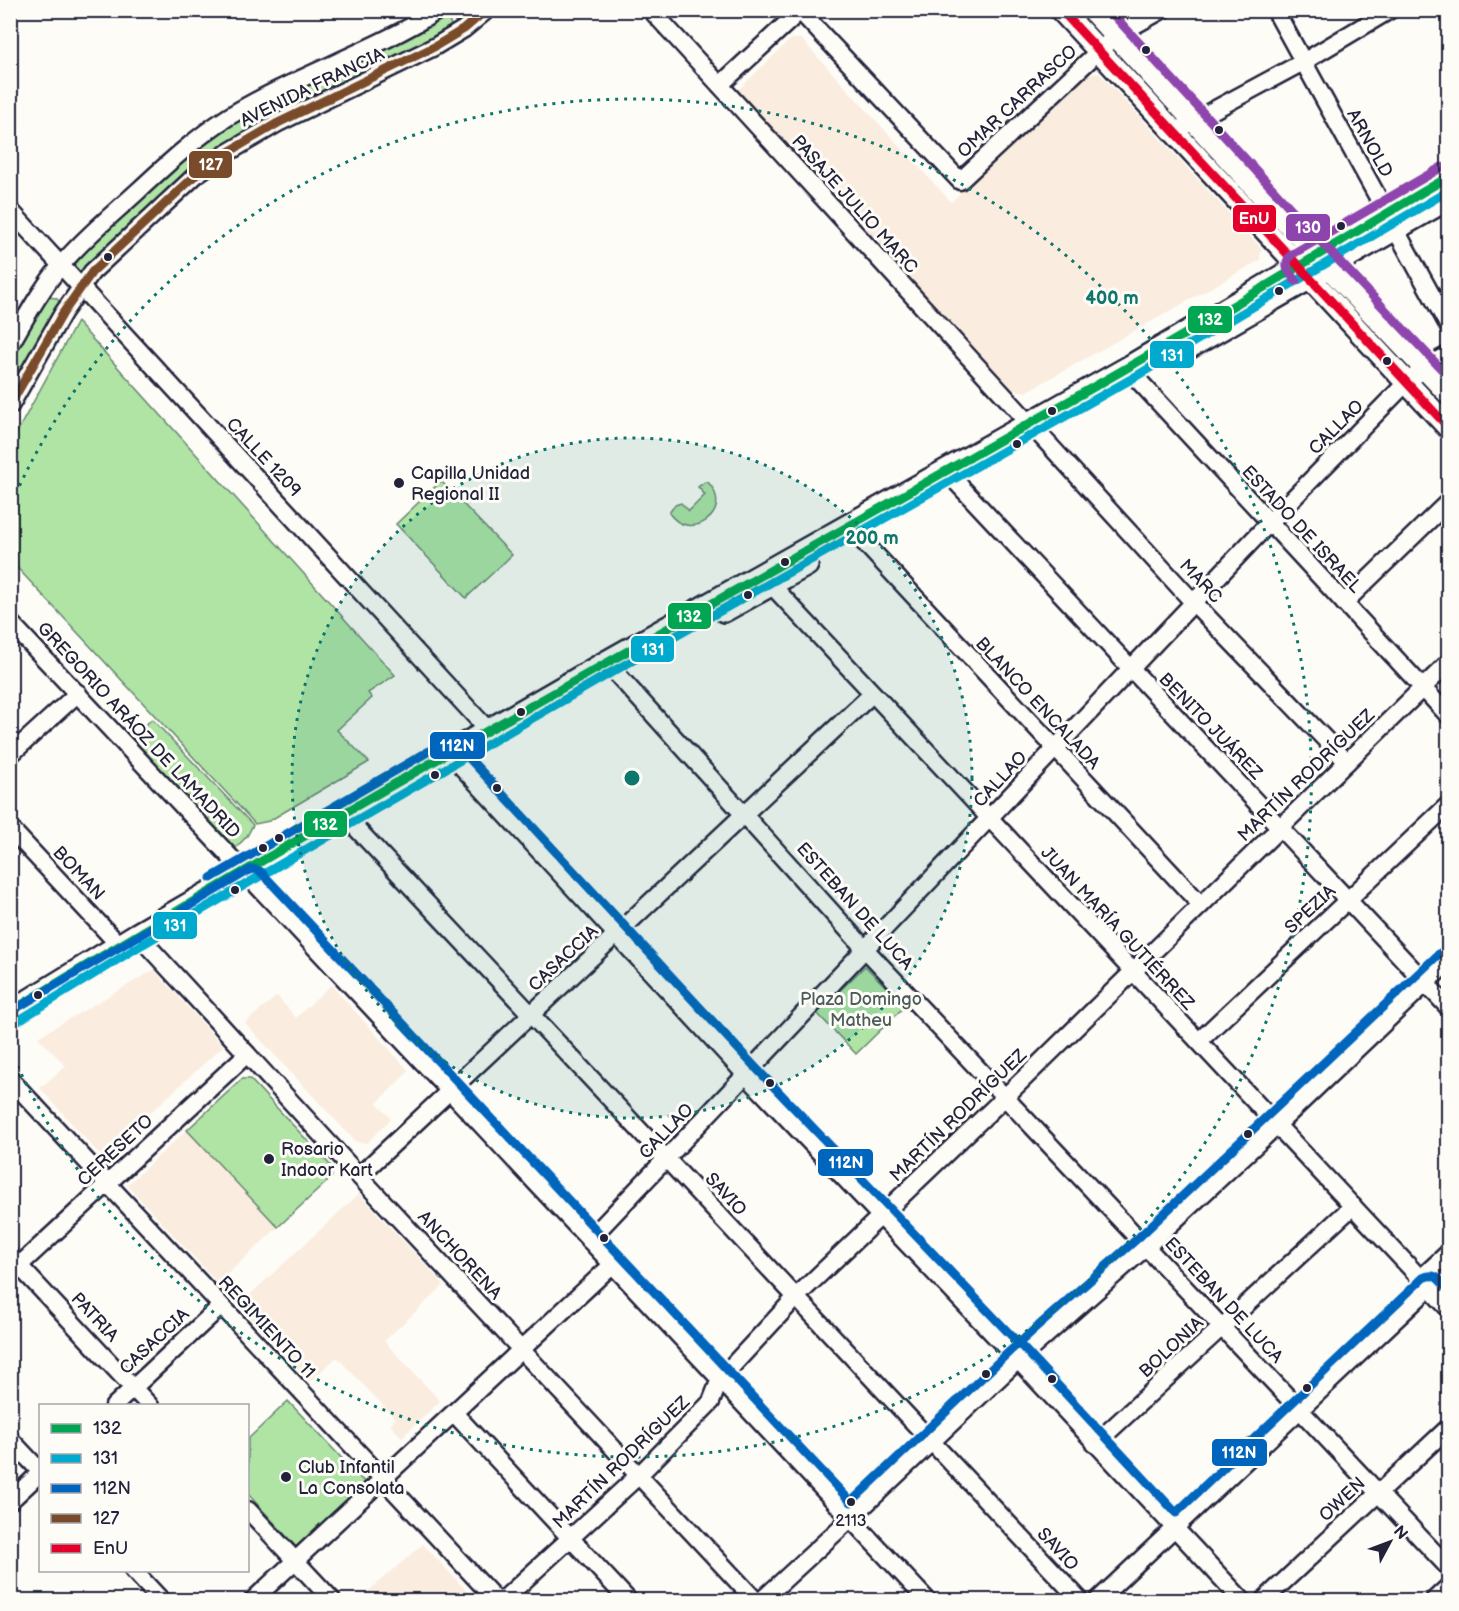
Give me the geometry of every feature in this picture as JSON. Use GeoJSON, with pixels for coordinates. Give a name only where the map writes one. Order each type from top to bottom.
{"type":"FeatureCollection","features":[{"type":"Feature","properties":{"kind":"main road"},"geometry":{"type":"LineString","coordinates":[[1061,10],[1449,427]]}},
{"type":"Feature","properties":{"kind":"main road"},"geometry":{"type":"LineString","coordinates":[[1092,10],[1322,261],[1449,393]]}},
{"type":"Feature","properties":{"kind":"main road"},"geometry":{"type":"LineString","coordinates":[[10,1012],[765,579],[1131,373],[1391,221],[1449,177]]}},
{"type":"Feature","properties":{"kind":"main road"},"geometry":{"type":"LineString","coordinates":[[1391,221],[1449,200]]}},
{"type":"Feature","properties":{"kind":"main road"},"geometry":{"type":"LineString","coordinates":[[453,758],[488,730],[611,667]]}},
{"type":"Feature","properties":{"kind":"main road"},"geometry":{"type":"LineString","coordinates":[[10,1026],[134,941]]}},
{"type":"Feature","properties":{"kind":"street","name":"AVENIDA FRANCIA"},"geometry":{"type":"LineString","coordinates":[[10,345],[40,294],[62,265],[153,177],[203,134],[266,97],[403,31],[439,10]]}},
{"type":"Feature","properties":{"kind":"street","name":"AVENIDA FRANCIA"},"geometry":{"type":"LineString","coordinates":[[10,406],[81,286],[107,258],[211,163],[278,123],[434,47],[464,29],[487,10]]}},
{"type":"Feature","properties":{"kind":"street","name":"PASAJE JULIO MARC"},"geometry":{"type":"LineString","coordinates":[[651,10],[1034,429]]}},
{"type":"Feature","properties":{"kind":"street","name":"OMAR CARRASCO"},"geometry":{"type":"LineString","coordinates":[[800,11],[960,181],[1115,36],[1162,10]]}},
{"type":"Feature","properties":{"kind":"street","name":"ARNOLD"},"geometry":{"type":"LineString","coordinates":[[1275,10],[1449,325]]}},
{"type":"Feature","properties":{"kind":"street"},"geometry":{"type":"LineString","coordinates":[[1174,131],[1303,62],[1390,10]]}},
{"type":"Feature","properties":{"kind":"street"},"geometry":{"type":"LineString","coordinates":[[720,85],[800,11]]}},
{"type":"Feature","properties":{"kind":"street","name":"CALLE 1209"},"geometry":{"type":"LineString","coordinates":[[10,210],[488,730]]}},
{"type":"Feature","properties":{"kind":"street","name":"CALLAO"},"geometry":{"type":"LineString","coordinates":[[589,1240],[1269,522],[1407,382],[1425,368],[1449,355]]}},
{"type":"Feature","properties":{"kind":"street","name":"ESTADO DE ISRAEL"},"geometry":{"type":"LineString","coordinates":[[1131,373],[1449,715]]}},
{"type":"Feature","properties":{"kind":"street","name":"MARC"},"geometry":{"type":"LineString","coordinates":[[1034,429],[1194,603],[1347,762]]}},
{"type":"Feature","properties":{"kind":"street","name":"BENITO JUÁREZ"},"geometry":{"type":"LineString","coordinates":[[950,476],[1449,1006]]}},
{"type":"Feature","properties":{"kind":"street"},"geometry":{"type":"LineString","coordinates":[[1344,603],[1449,502]]}},
{"type":"Feature","properties":{"kind":"street","name":"BLANCO ENCALADA"},"geometry":{"type":"LineString","coordinates":[[853,531],[1201,905]]}},
{"type":"Feature","properties":{"kind":"street","name":"JUAN MARÍA GUTIÉRREZ"},"geometry":{"type":"LineString","coordinates":[[765,579],[1449,1308]]}},
{"type":"Feature","properties":{"kind":"street","name":"GREGORIO ARÁOZ DE LAMADRID"},"geometry":{"type":"LineString","coordinates":[[10,622],[927,1600]]}},
{"type":"Feature","properties":{"kind":"street","name":"MARTÍN RODRÍGUEZ"},"geometry":{"type":"LineString","coordinates":[[503,1600],[639,1474],[711,1402],[720,1379],[796,1297],[1005,1097],[1449,663]]}},
{"type":"Feature","properties":{"kind":"street","name":"ESTEBAN DE LUCA"},"geometry":{"type":"LineString","coordinates":[[611,667],[745,813],[866,950],[1449,1567]]}},
{"type":"Feature","properties":{"kind":"street"},"geometry":{"type":"LineString","coordinates":[[10,755],[78,693]]}},
{"type":"Feature","properties":{"kind":"street","name":"CASACCIA"},"geometry":{"type":"LineString","coordinates":[[359,1176],[872,694]]}},
{"type":"Feature","properties":{"kind":"street"},"geometry":{"type":"LineString","coordinates":[[453,758],[746,1075],[1018,1359],[1174,1530],[1242,1600]]}},
{"type":"Feature","properties":{"kind":"street","name":"SPEZIA"},"geometry":{"type":"LineString","coordinates":[[1198,1041],[1449,805]]}},
{"type":"Feature","properties":{"kind":"street","name":"SAVIO"},"geometry":{"type":"LineString","coordinates":[[348,819],[1080,1600]]}},
{"type":"Feature","properties":{"kind":"street","name":"BOMAN"},"geometry":{"type":"LineString","coordinates":[[10,828],[134,941]]}},
{"type":"Feature","properties":{"kind":"street","name":"ANCHORENA"},"geometry":{"type":"LineString","coordinates":[[134,941],[247,1054],[755,1600]]}},
{"type":"Feature","properties":{"kind":"street"},"geometry":{"type":"LineString","coordinates":[[762,1600],[1018,1359],[1146,1247],[1449,962]]}},
{"type":"Feature","properties":{"kind":"street","name":"CERESETO"},"geometry":{"type":"LineString","coordinates":[[14,1265],[108,1184],[247,1054]]}},
{"type":"Feature","properties":{"kind":"street","name":"REGIMIENTO 11"},"geometry":{"type":"LineString","coordinates":[[10,1079],[496,1600]]}},
{"type":"Feature","properties":{"kind":"street","name":"BOLONIA"},"geometry":{"type":"LineString","coordinates":[[1095,1444],[1353,1206]]}},
{"type":"Feature","properties":{"kind":"street"},"geometry":{"type":"LineString","coordinates":[[1098,1600],[1300,1409],[1425,1283],[1449,1253]]}},
{"type":"Feature","properties":{"kind":"street"},"geometry":{"type":"LineString","coordinates":[[253,1600],[613,1264]]}},
{"type":"Feature","properties":{"kind":"street","name":"PATRIA"},"geometry":{"type":"LineString","coordinates":[[14,1265],[148,1404]]}},
{"type":"Feature","properties":{"kind":"street","name":"CASACCIA"},"geometry":{"type":"LineString","coordinates":[[116,1404],[221,1306]]}},
{"type":"Feature","properties":{"kind":"street"},"geometry":{"type":"LineString","coordinates":[[454,1413],[628,1600]]}},
{"type":"Feature","properties":{"kind":"street","name":"OWEN"},"geometry":{"type":"LineString","coordinates":[[1264,1600],[1449,1428]]}},
{"type":"Feature","properties":{"kind":"street"},"geometry":{"type":"LineString","coordinates":[[10,1439],[39,1471]]}},
{"type":"Feature","properties":{"kind":"street"},"geometry":{"type":"LineString","coordinates":[[10,1501],[39,1473]]}},
{"type":"Feature","properties":{"kind":"street"},"geometry":{"type":"LineString","coordinates":[[249,1511],[332,1600]]}},
{"type":"Feature","properties":{"kind":"street"},"geometry":{"type":"LineString","coordinates":[[135,1572],[161,1600]]}},
{"type":"Feature","properties":{"kind":"street"},"geometry":{"type":"LineString","coordinates":[[1434,1600],[1449,1587]]}},
{"type":"Feature","properties":{"kind":"shaded area"},"geometry":{"type":"Polygon","coordinates":[[[791,39],[801,39],[951,202],[1086,75],[1099,73],[1261,248],[1260,260],[1026,392],[1008,389],[734,94],[791,39]]]}},
{"type":"Feature","properties":{"kind":"shaded area"},"geometry":{"type":"Polygon","coordinates":[[[154,970],[223,1046],[102,1157],[40,1088],[66,1066],[38,1037],[154,970]]]}},
{"type":"Feature","properties":{"kind":"shaded area"},"geometry":{"type":"Polygon","coordinates":[[[331,985],[409,1071],[377,1103],[391,1119],[367,1143],[356,1142],[245,1023],[277,996],[296,1018],[331,985]]]}},
{"type":"Feature","properties":{"kind":"shaded area"},"geometry":{"type":"Polygon","coordinates":[[[187,1130],[278,1227],[218,1283],[127,1185],[187,1130]]]}},
{"type":"Feature","properties":{"kind":"shaded area"},"geometry":{"type":"Polygon","coordinates":[[[359,1194],[444,1285],[384,1341],[440,1401],[402,1437],[390,1425],[396,1419],[337,1357],[310,1381],[239,1305],[359,1194]]]}},
{"type":"Feature","properties":{"kind":"shaded area"},"geometry":{"type":"Polygon","coordinates":[[[423,1544],[475,1600],[358,1600],[423,1544]]]}},
{"type":"Feature","properties":{"kind":"green space"},"geometry":{"type":"Polygon","coordinates":[[[442,16],[449,21],[452,30],[269,122],[84,274],[79,274],[72,265],[74,259],[170,170],[225,127],[258,108],[393,43],[442,16]]]}},
{"type":"Feature","properties":{"kind":"green space"},"geometry":{"type":"Polygon","coordinates":[[[47,297],[56,298],[60,302],[59,308],[11,393],[11,357],[24,331],[47,297]]]}},
{"type":"Feature","properties":{"kind":"green space"},"geometry":{"type":"Polygon","coordinates":[[[77,322],[395,675],[368,693],[372,698],[337,730],[369,762],[269,821],[255,824],[11,561],[11,443],[77,322]]]}},
{"type":"Feature","properties":{"kind":"green space"},"geometry":{"type":"Polygon","coordinates":[[[441,481],[512,555],[466,598],[396,524],[441,481]]]}},
{"type":"Feature","properties":{"kind":"green space"},"geometry":{"type":"Polygon","coordinates":[[[708,482],[715,493],[717,504],[713,513],[698,525],[678,522],[669,513],[675,505],[681,503],[689,511],[705,495],[698,487],[708,482]]]}},
{"type":"Feature","properties":{"kind":"green space"},"geometry":{"type":"Polygon","coordinates":[[[152,719],[253,825],[236,848],[229,847],[128,741],[152,719]]]}},
{"type":"Feature","properties":{"kind":"green space","name":"Plaza Domingo Matheu"},"geometry":{"type":"Polygon","coordinates":[[[865,966],[905,1006],[856,1054],[817,1013],[865,966]]]}},
{"type":"Feature","properties":{"kind":"green space","name":"Rosario Indoor Kart"},"geometry":{"type":"Polygon","coordinates":[[[242,1079],[250,1079],[331,1166],[332,1177],[278,1227],[187,1130],[242,1079]]]}},
{"type":"Feature","properties":{"kind":"green space","name":"Club Infantil La Consolata"},"geometry":{"type":"Polygon","coordinates":[[[288,1401],[367,1485],[298,1549],[249,1495],[249,1438],[288,1401]]]}},
{"type":"Feature","properties":{"kind":"transit line","name":"127"},"geometry":{"type":"LineString","coordinates":[[10,405],[63,313],[92,272],[197,174],[278,123],[434,47],[464,29],[486,10]]}},
{"type":"Feature","properties":{"kind":"transit line","name":"EnU"},"geometry":{"type":"LineString","coordinates":[[1061,10],[1448,427]]}},
{"type":"Feature","properties":{"kind":"transit line","name":"130"},"geometry":{"type":"LineString","coordinates":[[1109,10],[1325,246],[1448,376]]}},
{"type":"Feature","properties":{"kind":"transit line","name":"130"},"geometry":{"type":"LineString","coordinates":[[1296,281],[1287,266],[1291,255],[1442,167]]}},
{"type":"Feature","properties":{"kind":"transit line","name":"132"},"geometry":{"type":"LineString","coordinates":[[10,1012],[286,847],[1125,369],[1448,177]]}},
{"type":"Feature","properties":{"kind":"transit line","name":"131"},"geometry":{"type":"LineString","coordinates":[[16,1022],[143,944],[612,672],[1133,378],[1448,191]]}},
{"type":"Feature","properties":{"kind":"transit line","name":"112N"},"geometry":{"type":"LineString","coordinates":[[211,878],[443,743],[450,741],[455,743],[755,1067],[1027,1352],[1176,1513],[1423,1278],[1434,1276],[1448,1290]]}},
{"type":"Feature","properties":{"kind":"transit line","name":"112N"},"geometry":{"type":"LineString","coordinates":[[10,1012],[248,871],[253,869],[260,871],[851,1502],[1010,1351],[1138,1238],[1440,953]]}},
{"type":"Feature","properties":{"kind":"place","name":"Capilla Unidad Regional II"},"geometry":{"type":"Point","coordinates":[399,483]}},
{"type":"Feature","properties":{"kind":"place","name":"Rosario Indoor Kart"},"geometry":{"type":"Point","coordinates":[269,1159]}},
{"type":"Feature","properties":{"kind":"place","name":"Club Infantil La Consolata"},"geometry":{"type":"Point","coordinates":[286,1477]}},
{"type":"Feature","properties":{"kind":"place","name":"2113"},"geometry":{"type":"Point","coordinates":[851,1502]}}]}
